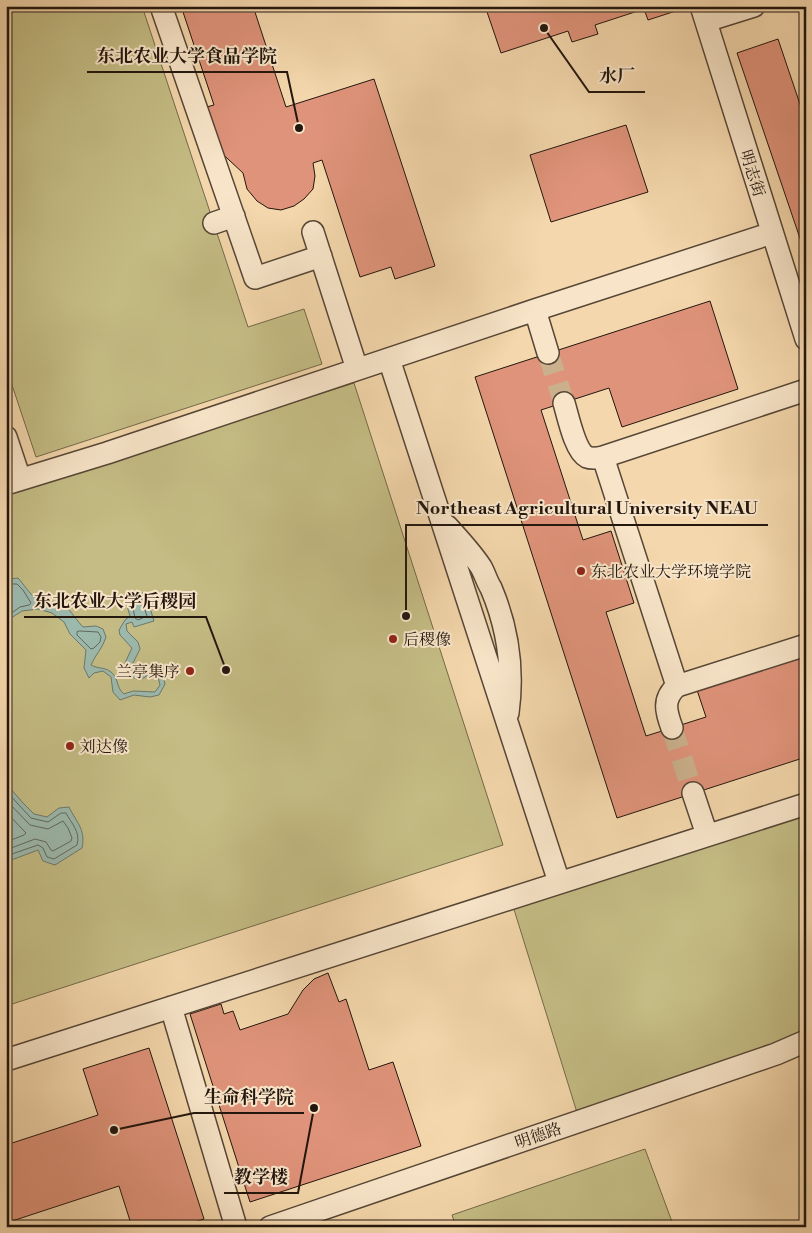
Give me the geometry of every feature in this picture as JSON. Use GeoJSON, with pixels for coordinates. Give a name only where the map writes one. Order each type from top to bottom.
{"type":"FeatureCollection","features":[{"type":"Feature","properties":{"kind":"street"},"geometry":{"type":"LineString","coordinates":[[160,6],[255,278],[321,256]]}},
{"type":"Feature","properties":{"kind":"street"},"geometry":{"type":"LineString","coordinates":[[703,14],[754,6]]}},
{"type":"Feature","properties":{"kind":"street","name":"明志街"},"geometry":{"type":"LineString","coordinates":[[703,14],[772,233],[800,303],[806,339]]}},
{"type":"Feature","properties":{"kind":"street"},"geometry":{"type":"LineString","coordinates":[[214,223],[234,216]]}},
{"type":"Feature","properties":{"kind":"street"},"geometry":{"type":"LineString","coordinates":[[313,232],[357,369]]}},
{"type":"Feature","properties":{"kind":"street"},"geometry":{"type":"LineString","coordinates":[[6,437],[13,481],[107,452],[772,233]]}},
{"type":"Feature","properties":{"kind":"street"},"geometry":{"type":"LineString","coordinates":[[535,310],[548,353]]}},
{"type":"Feature","properties":{"kind":"street"},"geometry":{"type":"LineString","coordinates":[[389,358],[559,882]]}},
{"type":"Feature","properties":{"kind":"street"},"geometry":{"type":"LineString","coordinates":[[564,403],[581,452],[588,457],[603,457],[806,390]]}},
{"type":"Feature","properties":{"kind":"street"},"geometry":{"type":"LineString","coordinates":[[603,457],[677,686]]}},
{"type":"Feature","properties":{"kind":"street"},"geometry":{"type":"LineString","coordinates":[[672,728],[666,710],[666,703],[677,686],[806,645]]}},
{"type":"Feature","properties":{"kind":"street"},"geometry":{"type":"LineString","coordinates":[[693,793],[706,835]]}},
{"type":"Feature","properties":{"kind":"street"},"geometry":{"type":"LineString","coordinates":[[6,1060],[806,804]]}},
{"type":"Feature","properties":{"kind":"street"},"geometry":{"type":"LineString","coordinates":[[171,1007],[236,1227]]}},
{"type":"Feature","properties":{"kind":"street","name":"明德路"},"geometry":{"type":"LineString","coordinates":[[270,1227],[776,1054],[806,1041]]}},
{"type":"Feature","properties":{"kind":"shaded area"},"geometry":{"type":"Polygon","coordinates":[[[6,6],[142,6],[248,327],[304,309],[322,364],[36,457],[6,367],[6,6]]]}},
{"type":"Feature","properties":{"kind":"shaded area"},"geometry":{"type":"Polygon","coordinates":[[[354,383],[503,845],[6,1006],[6,495],[354,383]]]}},
{"type":"Feature","properties":{"kind":"shaded area"},"geometry":{"type":"Polygon","coordinates":[[[806,806],[806,1041],[579,1119],[512,903],[806,806]]]}},
{"type":"Feature","properties":{"kind":"shaded area"},"geometry":{"type":"Polygon","coordinates":[[[645,1149],[674,1227],[456,1227],[452,1215],[645,1149]]]}},
{"type":"Feature","properties":{"kind":"water"},"geometry":{"type":"Polygon","coordinates":[[[18,578],[36,598],[66,606],[83,627],[96,626],[103,629],[106,637],[91,665],[106,669],[114,674],[121,692],[124,694],[133,691],[155,692],[160,685],[158,677],[152,673],[141,679],[135,678],[130,674],[125,663],[132,648],[120,635],[119,630],[130,616],[125,599],[145,592],[154,621],[134,627],[132,622],[126,624],[127,631],[138,642],[140,649],[131,667],[134,674],[159,669],[165,684],[159,695],[150,697],[134,695],[120,700],[113,692],[111,677],[103,671],[94,673],[89,678],[84,668],[86,650],[70,634],[64,622],[52,613],[38,609],[22,611],[11,618],[6,630],[6,581],[18,578]]]}},
{"type":"Feature","properties":{"kind":"water"},"geometry":{"type":"Polygon","coordinates":[[[6,772],[10,788],[34,814],[47,817],[59,808],[69,807],[80,826],[83,836],[82,848],[55,865],[43,861],[38,850],[6,862],[6,772]]]}},
{"type":"Feature","properties":{"kind":"building"},"geometry":{"type":"Polygon","coordinates":[[[189,6],[253,6],[286,107],[374,79],[435,266],[395,279],[391,267],[360,277],[322,160],[313,163],[315,176],[313,189],[294,206],[281,210],[268,208],[257,201],[247,189],[243,173],[215,147],[203,108],[214,105],[182,9],[189,6]]]}},
{"type":"Feature","properties":{"kind":"building"},"geometry":{"type":"Polygon","coordinates":[[[485,6],[681,6],[682,9],[648,20],[644,9],[595,25],[598,34],[572,42],[568,31],[501,53],[485,6]]]}},
{"type":"Feature","properties":{"kind":"building"},"geometry":{"type":"Polygon","coordinates":[[[778,39],[806,122],[806,256],[737,53],[778,39]]]}},
{"type":"Feature","properties":{"kind":"building"},"geometry":{"type":"Polygon","coordinates":[[[626,125],[648,192],[551,222],[530,155],[626,125]]]}},
{"type":"Feature","properties":{"kind":"building","name":"东北农业大学环境学院"},"geometry":{"type":"Polygon","coordinates":[[[710,301],[738,389],[622,427],[609,388],[541,410],[583,540],[611,531],[634,603],[606,612],[646,736],[706,717],[697,690],[806,655],[806,757],[617,818],[475,377],[710,301]]]}},
{"type":"Feature","properties":{"kind":"building"},"geometry":{"type":"Polygon","coordinates":[[[328,973],[339,1002],[346,999],[369,1070],[393,1062],[421,1146],[250,1202],[190,1014],[221,1004],[224,1014],[233,1011],[240,1030],[288,1014],[303,990],[314,979],[328,973]]]}},
{"type":"Feature","properties":{"kind":"building"},"geometry":{"type":"Polygon","coordinates":[[[149,1048],[204,1219],[179,1227],[132,1227],[119,1186],[6,1223],[6,1145],[98,1115],[83,1069],[149,1048]]]}},
{"type":"Feature","properties":{"kind":"tunnel"},"geometry":{"type":"LineString","coordinates":[[548,353],[564,403]]}},
{"type":"Feature","properties":{"kind":"tunnel"},"geometry":{"type":"LineString","coordinates":[[672,728],[693,793]]}},
{"type":"Feature","properties":{"kind":"place","name":"水厂"},"geometry":{"type":"Point","coordinates":[544,28]}},
{"type":"Feature","properties":{"kind":"place","name":"东北农业大学食品学院"},"geometry":{"type":"Point","coordinates":[299,128]}},
{"type":"Feature","properties":{"kind":"place","name":"东北农业大学环境学院"},"geometry":{"type":"Point","coordinates":[581,571]}},
{"type":"Feature","properties":{"kind":"place","name":"Northeast Agricultural University NEAU"},"geometry":{"type":"Point","coordinates":[406,616]}},
{"type":"Feature","properties":{"kind":"place","name":"后稷像"},"geometry":{"type":"Point","coordinates":[393,639]}},
{"type":"Feature","properties":{"kind":"place","name":"东北农业大学后稷园"},"geometry":{"type":"Point","coordinates":[226,670]}},
{"type":"Feature","properties":{"kind":"place","name":"兰亭集序"},"geometry":{"type":"Point","coordinates":[190,671]}},
{"type":"Feature","properties":{"kind":"place","name":"刘达像"},"geometry":{"type":"Point","coordinates":[70,746]}},
{"type":"Feature","properties":{"kind":"place","name":"教学楼"},"geometry":{"type":"Point","coordinates":[314,1108]}},
{"type":"Feature","properties":{"kind":"place","name":"生命科学院"},"geometry":{"type":"Point","coordinates":[114,1130]}}]}
